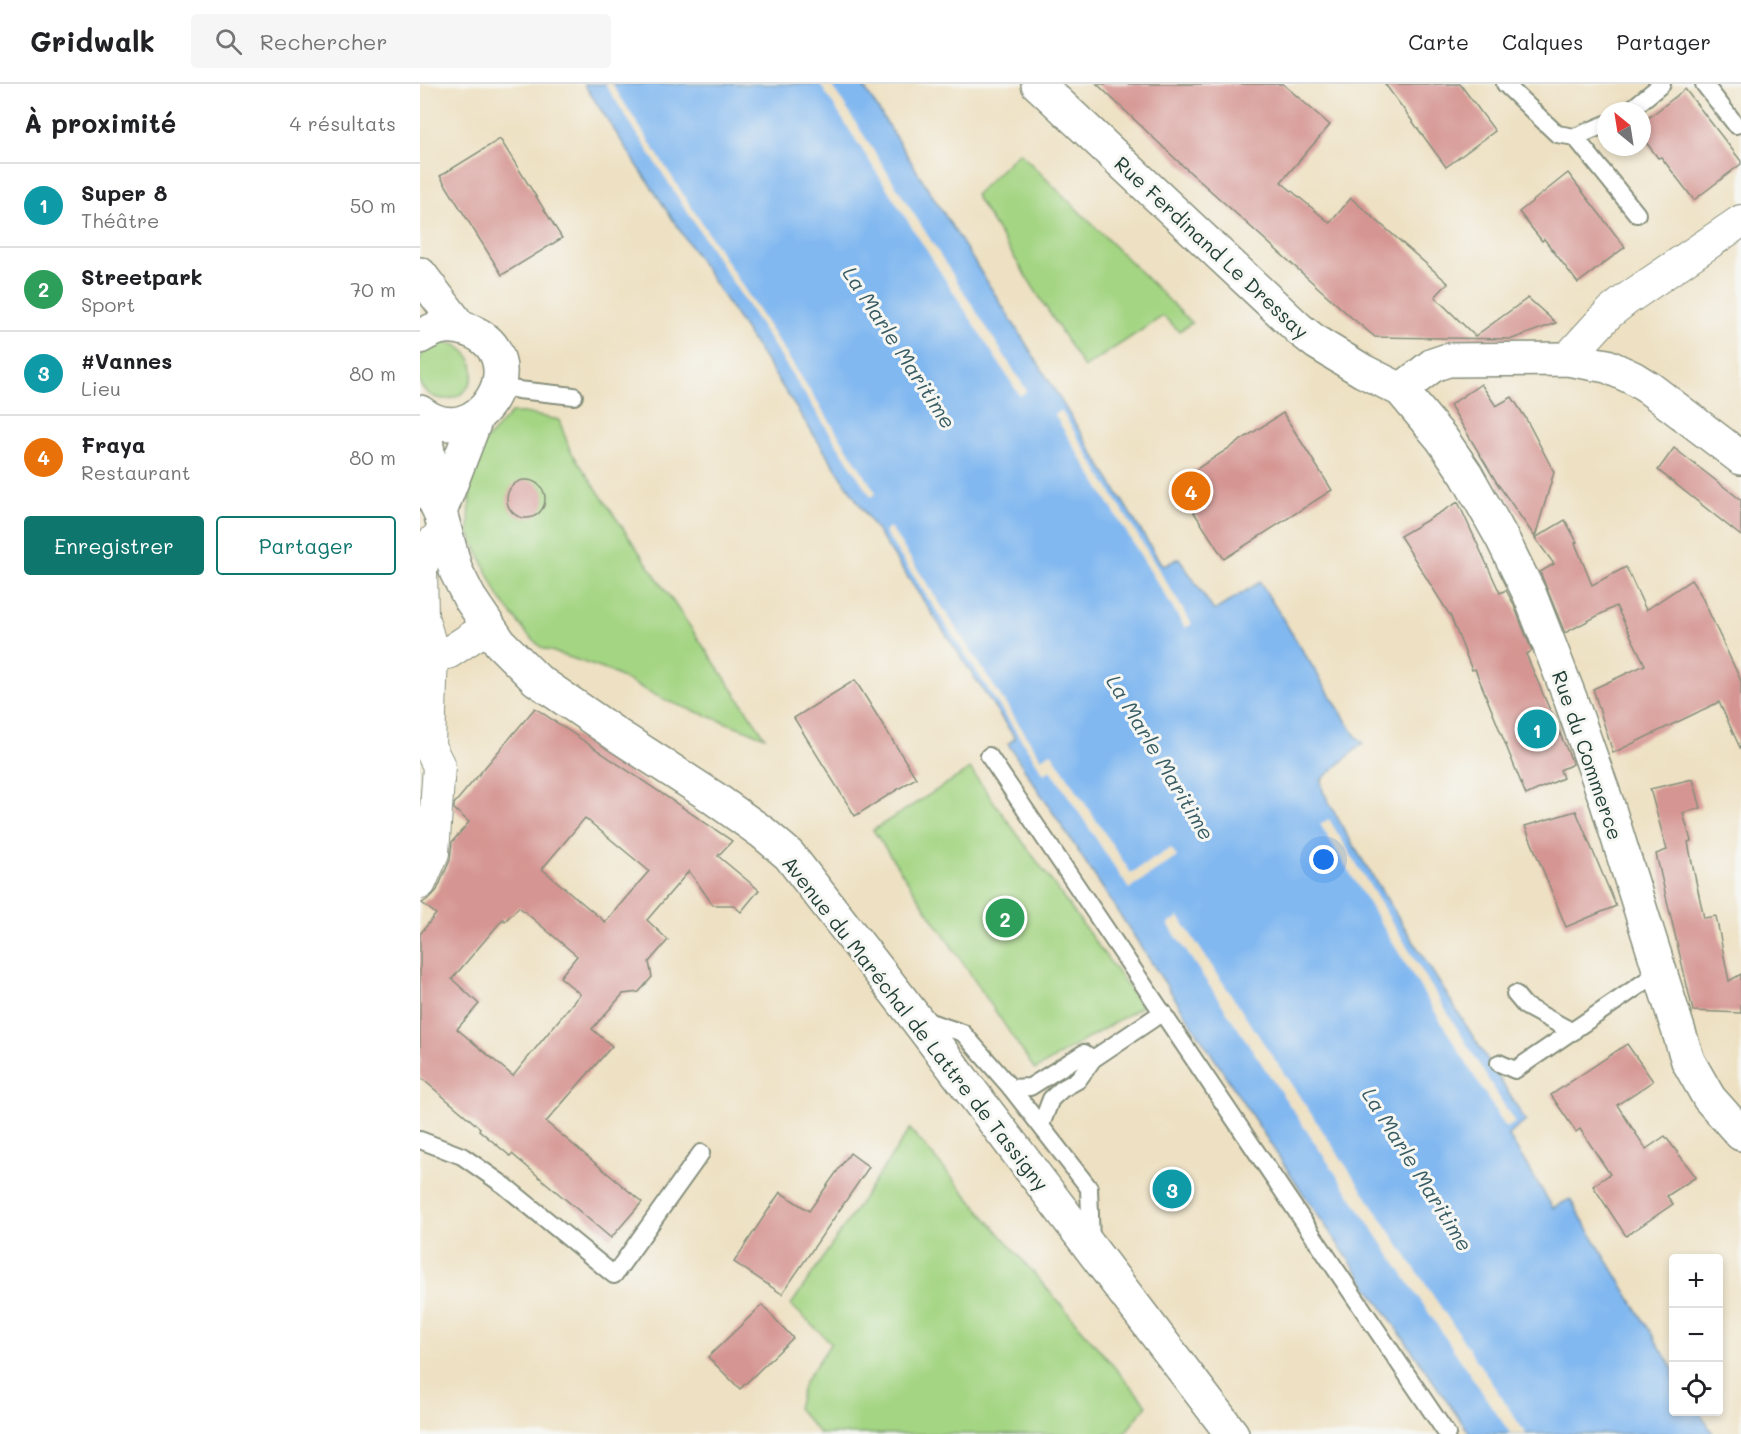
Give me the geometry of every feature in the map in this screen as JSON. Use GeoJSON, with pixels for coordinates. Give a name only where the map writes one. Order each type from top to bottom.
{"type":"FeatureCollection","features":[{"type":"Feature","properties":{"kind":"main road","name":"Rue Ferdinand Le Dressay"},"geometry":{"type":"LineString","coordinates":[[1038,84],[1299,328],[1317,343],[1363,371],[1401,390]]}},
{"type":"Feature","properties":{"kind":"main road"},"geometry":{"type":"LineString","coordinates":[[420,274],[460,327]]}},
{"type":"Feature","properties":{"kind":"main road"},"geometry":{"type":"LineString","coordinates":[[420,337],[431,330],[447,325],[460,327],[481,335],[493,349],[500,367],[499,386],[491,403],[477,416],[459,423],[440,422],[421,413]]}},
{"type":"Feature","properties":{"kind":"main road"},"geometry":{"type":"LineString","coordinates":[[1401,390],[1433,365],[1448,360],[1568,359],[1607,366],[1633,378],[1741,458]]}},
{"type":"Feature","properties":{"kind":"main road","name":"Rue du Commerce"},"geometry":{"type":"LineString","coordinates":[[1401,390],[1442,439],[1466,474],[1503,540],[1530,595],[1607,803],[1688,1061],[1709,1098],[1741,1134]]}},
{"type":"Feature","properties":{"kind":"main road","name":"Avenue du Maréchal de Lattre de Tassigny"},"geometry":{"type":"LineString","coordinates":[[421,413],[430,465],[430,492],[443,521],[456,571],[469,597],[506,649],[537,680],[616,735],[711,796],[762,832],[789,855],[1232,1434]]}},
{"type":"Feature","properties":{"kind":"main road"},"geometry":{"type":"LineString","coordinates":[[443,521],[477,416]]}},
{"type":"Feature","properties":{"kind":"street"},"geometry":{"type":"LineString","coordinates":[[1568,359],[1608,314],[1741,220]]}},
{"type":"Feature","properties":{"kind":"street"},"geometry":{"type":"LineString","coordinates":[[420,883],[434,853],[439,766],[424,748],[426,648],[422,616],[421,569],[426,549],[443,521]]}},
{"type":"Feature","properties":{"kind":"street"},"geometry":{"type":"LineString","coordinates":[[426,648],[448,653],[489,626]]}},
{"type":"Feature","properties":{"kind":"lane"},"geometry":{"type":"LineString","coordinates":[[1505,84],[1557,134],[1575,137],[1597,128]]}},
{"type":"Feature","properties":{"kind":"lane"},"geometry":{"type":"LineString","coordinates":[[1640,102],[1662,84]]}},
{"type":"Feature","properties":{"kind":"lane"},"geometry":{"type":"LineString","coordinates":[[1704,84],[1736,124]]}},
{"type":"Feature","properties":{"kind":"lane"},"geometry":{"type":"LineString","coordinates":[[1575,137],[1637,214]]}},
{"type":"Feature","properties":{"kind":"lane"},"geometry":{"type":"LineString","coordinates":[[499,386],[574,396]]}},
{"type":"Feature","properties":{"kind":"lane"},"geometry":{"type":"LineString","coordinates":[[989,756],[1447,1434]]}},
{"type":"Feature","properties":{"kind":"lane"},"geometry":{"type":"LineString","coordinates":[[1499,1063],[1515,1070],[1659,972]]}},
{"type":"Feature","properties":{"kind":"lane"},"geometry":{"type":"LineString","coordinates":[[1515,994],[1525,1006],[1573,1032]]}},
{"type":"Feature","properties":{"kind":"lane"},"geometry":{"type":"LineString","coordinates":[[1041,1125],[1051,1099],[1062,1089],[1078,1080],[1093,1059],[1163,1012]]}},
{"type":"Feature","properties":{"kind":"lane"},"geometry":{"type":"LineString","coordinates":[[914,1016],[963,1033],[1011,1088],[1089,1188],[1091,1249]]}},
{"type":"Feature","properties":{"kind":"lane"},"geometry":{"type":"LineString","coordinates":[[1011,1088],[1030,1087],[1084,1053],[1093,1059]]}},
{"type":"Feature","properties":{"kind":"lane"},"geometry":{"type":"LineString","coordinates":[[420,1140],[462,1156],[505,1186],[614,1275],[701,1153]]}},
{"type":"Feature","properties":{"kind":"green space"},"geometry":{"type":"Polygon","coordinates":[[[1019,152],[1192,323],[1179,331],[1163,316],[1084,368],[975,195],[1019,152]]]}},
{"type":"Feature","properties":{"kind":"green space"},"geometry":{"type":"Polygon","coordinates":[[[445,343],[460,348],[468,356],[473,371],[468,386],[460,394],[445,399],[430,394],[422,386],[417,371],[422,356],[430,348],[445,343]]]}},
{"type":"Feature","properties":{"kind":"green space"},"geometry":{"type":"Polygon","coordinates":[[[511,413],[524,413],[559,420],[570,450],[765,737],[667,701],[609,671],[542,648],[527,634],[499,597],[469,533],[470,486],[474,463],[480,447],[511,413]]]}},
{"type":"Feature","properties":{"kind":"green space"},"geometry":{"type":"Polygon","coordinates":[[[970,769],[1142,1006],[1035,1070],[873,830],[970,769]]]}},
{"type":"Feature","properties":{"kind":"green space"},"geometry":{"type":"Polygon","coordinates":[[[910,1129],[1147,1405],[1124,1434],[820,1434],[797,1408],[804,1383],[831,1343],[791,1305],[910,1129]]]}},
{"type":"Feature","properties":{"kind":"water","name":"La Marle Maritime"},"geometry":{"type":"Polygon","coordinates":[[[584,84],[862,84],[1025,342],[1160,562],[1164,566],[1179,558],[1214,611],[1260,582],[1355,735],[1363,743],[1321,780],[1323,791],[1348,837],[1526,1121],[1508,1135],[1553,1208],[1570,1199],[1669,1362],[1669,1416],[1702,1416],[1713,1434],[1470,1434],[1302,1192],[1008,744],[1015,738],[584,84]]]}},
{"type":"Feature","properties":{"kind":"pier"},"geometry":{"type":"Polygon","coordinates":[[[605,84],[612,84],[876,493],[871,497],[605,84]]]}},
{"type":"Feature","properties":{"kind":"pier"},"geometry":{"type":"Polygon","coordinates":[[[820,84],[831,84],[1027,391],[1020,396],[820,84]]]}},
{"type":"Feature","properties":{"kind":"pier"},"geometry":{"type":"Polygon","coordinates":[[[1061,410],[1192,624],[1185,628],[1054,414],[1061,410]]]}},
{"type":"Feature","properties":{"kind":"pier"},"geometry":{"type":"Polygon","coordinates":[[[890,527],[1041,758],[1051,752],[1131,873],[1171,848],[1177,857],[1129,889],[1051,770],[1044,774],[884,531],[890,527]]]}},
{"type":"Feature","properties":{"kind":"pier"},"geometry":{"type":"Polygon","coordinates":[[[1329,819],[1515,1123],[1506,1128],[1320,824],[1329,819]]]}},
{"type":"Feature","properties":{"kind":"pier"},"geometry":{"type":"Polygon","coordinates":[[[1179,917],[1526,1434],[1511,1434],[1494,1410],[1168,924],[1179,917]]]}},
{"type":"Feature","properties":{"kind":"building"},"geometry":{"type":"Polygon","coordinates":[[[1097,84],[1283,84],[1330,125],[1281,182],[1330,223],[1351,198],[1448,283],[1435,297],[1475,336],[1528,298],[1556,323],[1512,339],[1375,337],[1182,165],[1097,84]]]}},
{"type":"Feature","properties":{"kind":"building"},"geometry":{"type":"Polygon","coordinates":[[[1385,84],[1460,84],[1495,131],[1446,167],[1385,84]]]}},
{"type":"Feature","properties":{"kind":"building"},"geometry":{"type":"Polygon","coordinates":[[[1685,89],[1741,164],[1694,200],[1661,157],[1658,158],[1651,149],[1651,116],[1685,89]]]}},
{"type":"Feature","properties":{"kind":"building"},"geometry":{"type":"Polygon","coordinates":[[[500,139],[562,238],[502,275],[440,176],[500,139]]]}},
{"type":"Feature","properties":{"kind":"building"},"geometry":{"type":"Polygon","coordinates":[[[1568,173],[1625,247],[1578,283],[1544,239],[1542,241],[1519,212],[1568,173]]]}},
{"type":"Feature","properties":{"kind":"building"},"geometry":{"type":"Polygon","coordinates":[[[1481,384],[1496,406],[1512,397],[1554,472],[1535,537],[1497,483],[1450,405],[1481,384]]]}},
{"type":"Feature","properties":{"kind":"building"},"geometry":{"type":"Polygon","coordinates":[[[1283,413],[1332,490],[1224,559],[1175,483],[1283,413]]]}},
{"type":"Feature","properties":{"kind":"building"},"geometry":{"type":"Polygon","coordinates":[[[1674,448],[1741,500],[1741,536],[1658,470],[1674,448]]]}},
{"type":"Feature","properties":{"kind":"building"},"geometry":{"type":"Polygon","coordinates":[[[526,480],[540,485],[545,499],[540,513],[526,518],[512,513],[507,499],[512,485],[526,480]]]}},
{"type":"Feature","properties":{"kind":"building"},"geometry":{"type":"Polygon","coordinates":[[[1458,502],[1500,593],[1506,590],[1513,603],[1532,651],[1526,654],[1573,764],[1560,770],[1563,778],[1526,795],[1475,669],[1472,670],[1451,617],[1400,536],[1458,502]]]}},
{"type":"Feature","properties":{"kind":"building"},"geometry":{"type":"Polygon","coordinates":[[[1565,520],[1577,542],[1575,543],[1592,585],[1626,567],[1646,610],[1691,580],[1700,593],[1741,681],[1741,750],[1719,702],[1613,753],[1593,689],[1645,665],[1616,606],[1565,633],[1540,572],[1554,564],[1535,538],[1565,520]]]}},
{"type":"Feature","properties":{"kind":"building"},"geometry":{"type":"Polygon","coordinates":[[[855,680],[916,778],[855,816],[794,718],[855,680]]]}},
{"type":"Feature","properties":{"kind":"building"},"geometry":{"type":"Polygon","coordinates":[[[535,708],[732,841],[718,856],[759,890],[741,912],[733,905],[713,905],[689,871],[647,920],[668,940],[649,962],[652,977],[639,992],[623,994],[592,1029],[612,1046],[546,1122],[642,1202],[611,1238],[512,1154],[510,1156],[479,1130],[480,1128],[420,1077],[420,934],[436,914],[422,903],[437,890],[450,860],[452,842],[469,822],[454,809],[454,804],[535,708]],[[585,818],[542,869],[605,922],[649,871],[585,818]],[[519,907],[505,921],[503,919],[452,979],[479,1004],[457,1029],[513,1076],[580,994],[560,977],[577,956],[519,907]]]}},
{"type":"Feature","properties":{"kind":"building"},"geometry":{"type":"Polygon","coordinates":[[[1693,779],[1701,808],[1683,813],[1691,841],[1688,842],[1692,863],[1704,918],[1716,916],[1729,981],[1741,974],[1741,1013],[1693,1011],[1656,854],[1667,850],[1650,789],[1693,779]]]}},
{"type":"Feature","properties":{"kind":"building"},"geometry":{"type":"Polygon","coordinates":[[[1576,811],[1616,906],[1566,927],[1525,826],[1576,811]]]}},
{"type":"Feature","properties":{"kind":"building"},"geometry":{"type":"Polygon","coordinates":[[[1627,1044],[1653,1081],[1617,1105],[1646,1149],[1665,1136],[1696,1177],[1667,1196],[1673,1204],[1626,1236],[1593,1186],[1610,1174],[1580,1129],[1576,1132],[1551,1095],[1627,1044]]]}},
{"type":"Feature","properties":{"kind":"building"},"geometry":{"type":"Polygon","coordinates":[[[850,1153],[869,1167],[782,1294],[734,1262],[780,1192],[809,1211],[850,1153]]]}},
{"type":"Feature","properties":{"kind":"building"},"geometry":{"type":"Polygon","coordinates":[[[762,1305],[793,1338],[740,1389],[708,1357],[762,1305]]]}},
{"type":"Feature","properties":{"kind":"place","name":"Fraya"},"geometry":{"type":"Point","coordinates":[1191,491]}},
{"type":"Feature","properties":{"kind":"place","name":"Super 8"},"geometry":{"type":"Point","coordinates":[1537,729]}},
{"type":"Feature","properties":{"kind":"place","name":"Streetpark"},"geometry":{"type":"Point","coordinates":[1005,918]}},
{"type":"Feature","properties":{"kind":"place","name":"#Vannes"},"geometry":{"type":"Point","coordinates":[1172,1189]}}]}
